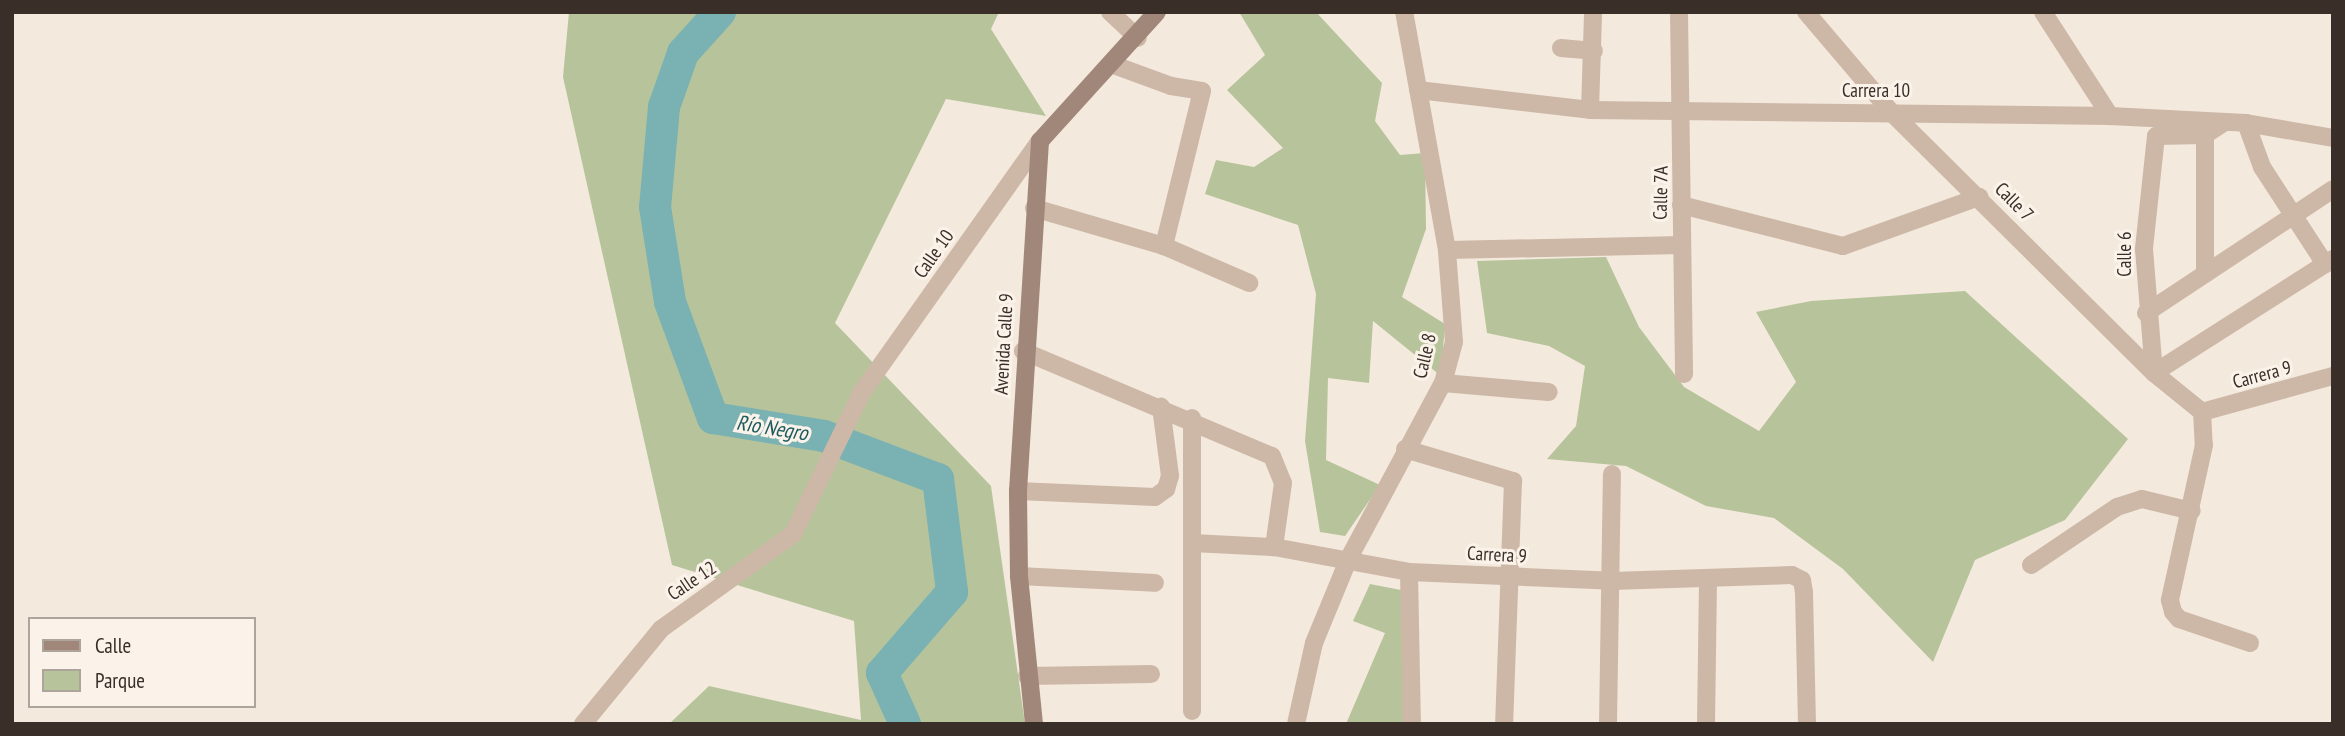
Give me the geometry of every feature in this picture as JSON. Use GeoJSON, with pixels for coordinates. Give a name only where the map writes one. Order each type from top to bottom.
{"type":"FeatureCollection","features":[{"type":"Feature","properties":{"kind":"street"},"geometry":{"type":"LineString","coordinates":[[1110,12],[1138,38]]}},
{"type":"Feature","properties":{"kind":"street"},"geometry":{"type":"LineString","coordinates":[[1040,141],[1138,38],[1157,12]]}},
{"type":"Feature","properties":{"kind":"street","name":"Calle 8"},"geometry":{"type":"LineString","coordinates":[[1296,724],[1314,643],[1349,558],[1405,449],[1443,383],[1454,342],[1447,250],[1404,12]]}},
{"type":"Feature","properties":{"kind":"street"},"geometry":{"type":"LineString","coordinates":[[1590,110],[1594,51],[1593,12]]}},
{"type":"Feature","properties":{"kind":"street","name":"Calle 7A"},"geometry":{"type":"LineString","coordinates":[[1679,12],[1683,113],[1681,205],[1684,374]]}},
{"type":"Feature","properties":{"kind":"street","name":"Calle 7"},"geometry":{"type":"LineString","coordinates":[[1806,12],[1891,112],[2154,373],[2202,411]]}},
{"type":"Feature","properties":{"kind":"street"},"geometry":{"type":"LineString","coordinates":[[2043,12],[2110,116]]}},
{"type":"Feature","properties":{"kind":"street"},"geometry":{"type":"LineString","coordinates":[[1561,48],[1594,51]]}},
{"type":"Feature","properties":{"kind":"street"},"geometry":{"type":"LineString","coordinates":[[1111,64],[1160,83],[1202,91],[1164,246]]}},
{"type":"Feature","properties":{"kind":"street","name":"Carrera 10"},"geometry":{"type":"LineString","coordinates":[[1418,90],[1590,110],[2110,116],[2246,123],[2333,138]]}},
{"type":"Feature","properties":{"kind":"street"},"geometry":{"type":"LineString","coordinates":[[2206,274],[2205,135],[2225,122]]}},
{"type":"Feature","properties":{"kind":"street"},"geometry":{"type":"LineString","coordinates":[[2154,373],[2329,261],[2290,216],[2262,167],[2246,123]]}},
{"type":"Feature","properties":{"kind":"street","name":"Calle 6"},"geometry":{"type":"LineString","coordinates":[[2154,373],[2146,313],[2147,192],[2156,136],[2205,135]]}},
{"type":"Feature","properties":{"kind":"street","name":"Avenida Calle 9"},"geometry":{"type":"LineString","coordinates":[[1034,724],[1027,676],[1019,576],[1018,491],[1023,351],[1040,141]]}},
{"type":"Feature","properties":{"kind":"street","name":"Calle 10"},"geometry":{"type":"LineString","coordinates":[[819,475],[862,392],[1040,141]]}},
{"type":"Feature","properties":{"kind":"street"},"geometry":{"type":"LineString","coordinates":[[2146,313],[2333,189]]}},
{"type":"Feature","properties":{"kind":"street"},"geometry":{"type":"LineString","coordinates":[[1681,205],[1843,246],[1979,197]]}},
{"type":"Feature","properties":{"kind":"street"},"geometry":{"type":"LineString","coordinates":[[1034,208],[1164,246],[1249,283]]}},
{"type":"Feature","properties":{"kind":"street"},"geometry":{"type":"LineString","coordinates":[[1447,250],[1682,246]]}},
{"type":"Feature","properties":{"kind":"street"},"geometry":{"type":"LineString","coordinates":[[1023,351],[1192,418],[1272,456],[1281,470],[1274,547]]}},
{"type":"Feature","properties":{"kind":"street","name":"Carrera 9"},"geometry":{"type":"LineString","coordinates":[[2202,411],[2333,376]]}},
{"type":"Feature","properties":{"kind":"street"},"geometry":{"type":"LineString","coordinates":[[1443,383],[1549,392]]}},
{"type":"Feature","properties":{"kind":"street"},"geometry":{"type":"LineString","coordinates":[[1018,491],[1156,497],[1166,489],[1170,476],[1161,407]]}},
{"type":"Feature","properties":{"kind":"street"},"geometry":{"type":"LineString","coordinates":[[2202,411],[2204,445],[2192,511],[2170,600],[2173,612],[2179,619],[2250,643]]}},
{"type":"Feature","properties":{"kind":"street"},"geometry":{"type":"LineString","coordinates":[[1192,418],[1192,711]]}},
{"type":"Feature","properties":{"kind":"street"},"geometry":{"type":"LineString","coordinates":[[1405,449],[1513,481],[1507,577],[1504,724]]}},
{"type":"Feature","properties":{"kind":"street"},"geometry":{"type":"LineString","coordinates":[[1608,724],[1612,474]]}},
{"type":"Feature","properties":{"kind":"street","name":"Calle 12"},"geometry":{"type":"LineString","coordinates":[[583,724],[661,629],[793,534],[819,475]]}},
{"type":"Feature","properties":{"kind":"street"},"geometry":{"type":"LineString","coordinates":[[2031,565],[2117,507],[2142,499],[2192,511]]}},
{"type":"Feature","properties":{"kind":"street","name":"Carrera 9"},"geometry":{"type":"LineString","coordinates":[[1192,543],[1274,547],[1349,558],[1409,572],[1612,580],[1792,575],[1802,580],[1807,724]]}},
{"type":"Feature","properties":{"kind":"street"},"geometry":{"type":"LineString","coordinates":[[1409,572],[1412,724]]}},
{"type":"Feature","properties":{"kind":"street"},"geometry":{"type":"LineString","coordinates":[[1019,576],[1155,583]]}},
{"type":"Feature","properties":{"kind":"street"},"geometry":{"type":"LineString","coordinates":[[1706,724],[1708,578]]}},
{"type":"Feature","properties":{"kind":"street"},"geometry":{"type":"LineString","coordinates":[[1027,676],[1151,674]]}},
{"type":"Feature","properties":{"kind":"green space"},"geometry":{"type":"Polygon","coordinates":[[[569,12],[999,12],[991,29],[1046,116],[946,99],[835,323],[991,486],[1025,724],[669,724],[709,686],[861,720],[854,621],[672,565],[563,77],[569,12]]]}},
{"type":"Feature","properties":{"kind":"green space"},"geometry":{"type":"Polygon","coordinates":[[[1239,12],[1316,12],[1382,83],[1375,121],[1400,155],[1425,153],[1426,229],[1402,297],[1445,324],[1441,376],[1373,321],[1369,383],[1328,378],[1326,460],[1380,485],[1345,536],[1320,532],[1305,441],[1316,294],[1298,225],[1205,194],[1216,160],[1254,167],[1283,148],[1227,90],[1265,55],[1239,12]]]}},
{"type":"Feature","properties":{"kind":"green space"},"geometry":{"type":"Polygon","coordinates":[[[1606,257],[1639,327],[1684,387],[1759,431],[1796,382],[1756,312],[1811,301],[1965,291],[2128,439],[2065,520],[1975,560],[1933,662],[1843,569],[1774,518],[1706,506],[1626,466],[1547,459],[1576,426],[1585,366],[1549,346],[1487,333],[1477,261],[1606,257]]]}},
{"type":"Feature","properties":{"kind":"green space"},"geometry":{"type":"Polygon","coordinates":[[[1370,584],[1406,591],[1405,724],[1346,724],[1385,633],[1353,621],[1370,584]]]}},
{"type":"Feature","properties":{"kind":"waterway","name":"Río Negro"},"geometry":{"type":"LineString","coordinates":[[720,12],[683,53],[664,107],[655,207],[670,302],[713,418],[824,436],[938,479],[952,592],[882,673],[905,724]]}}]}
